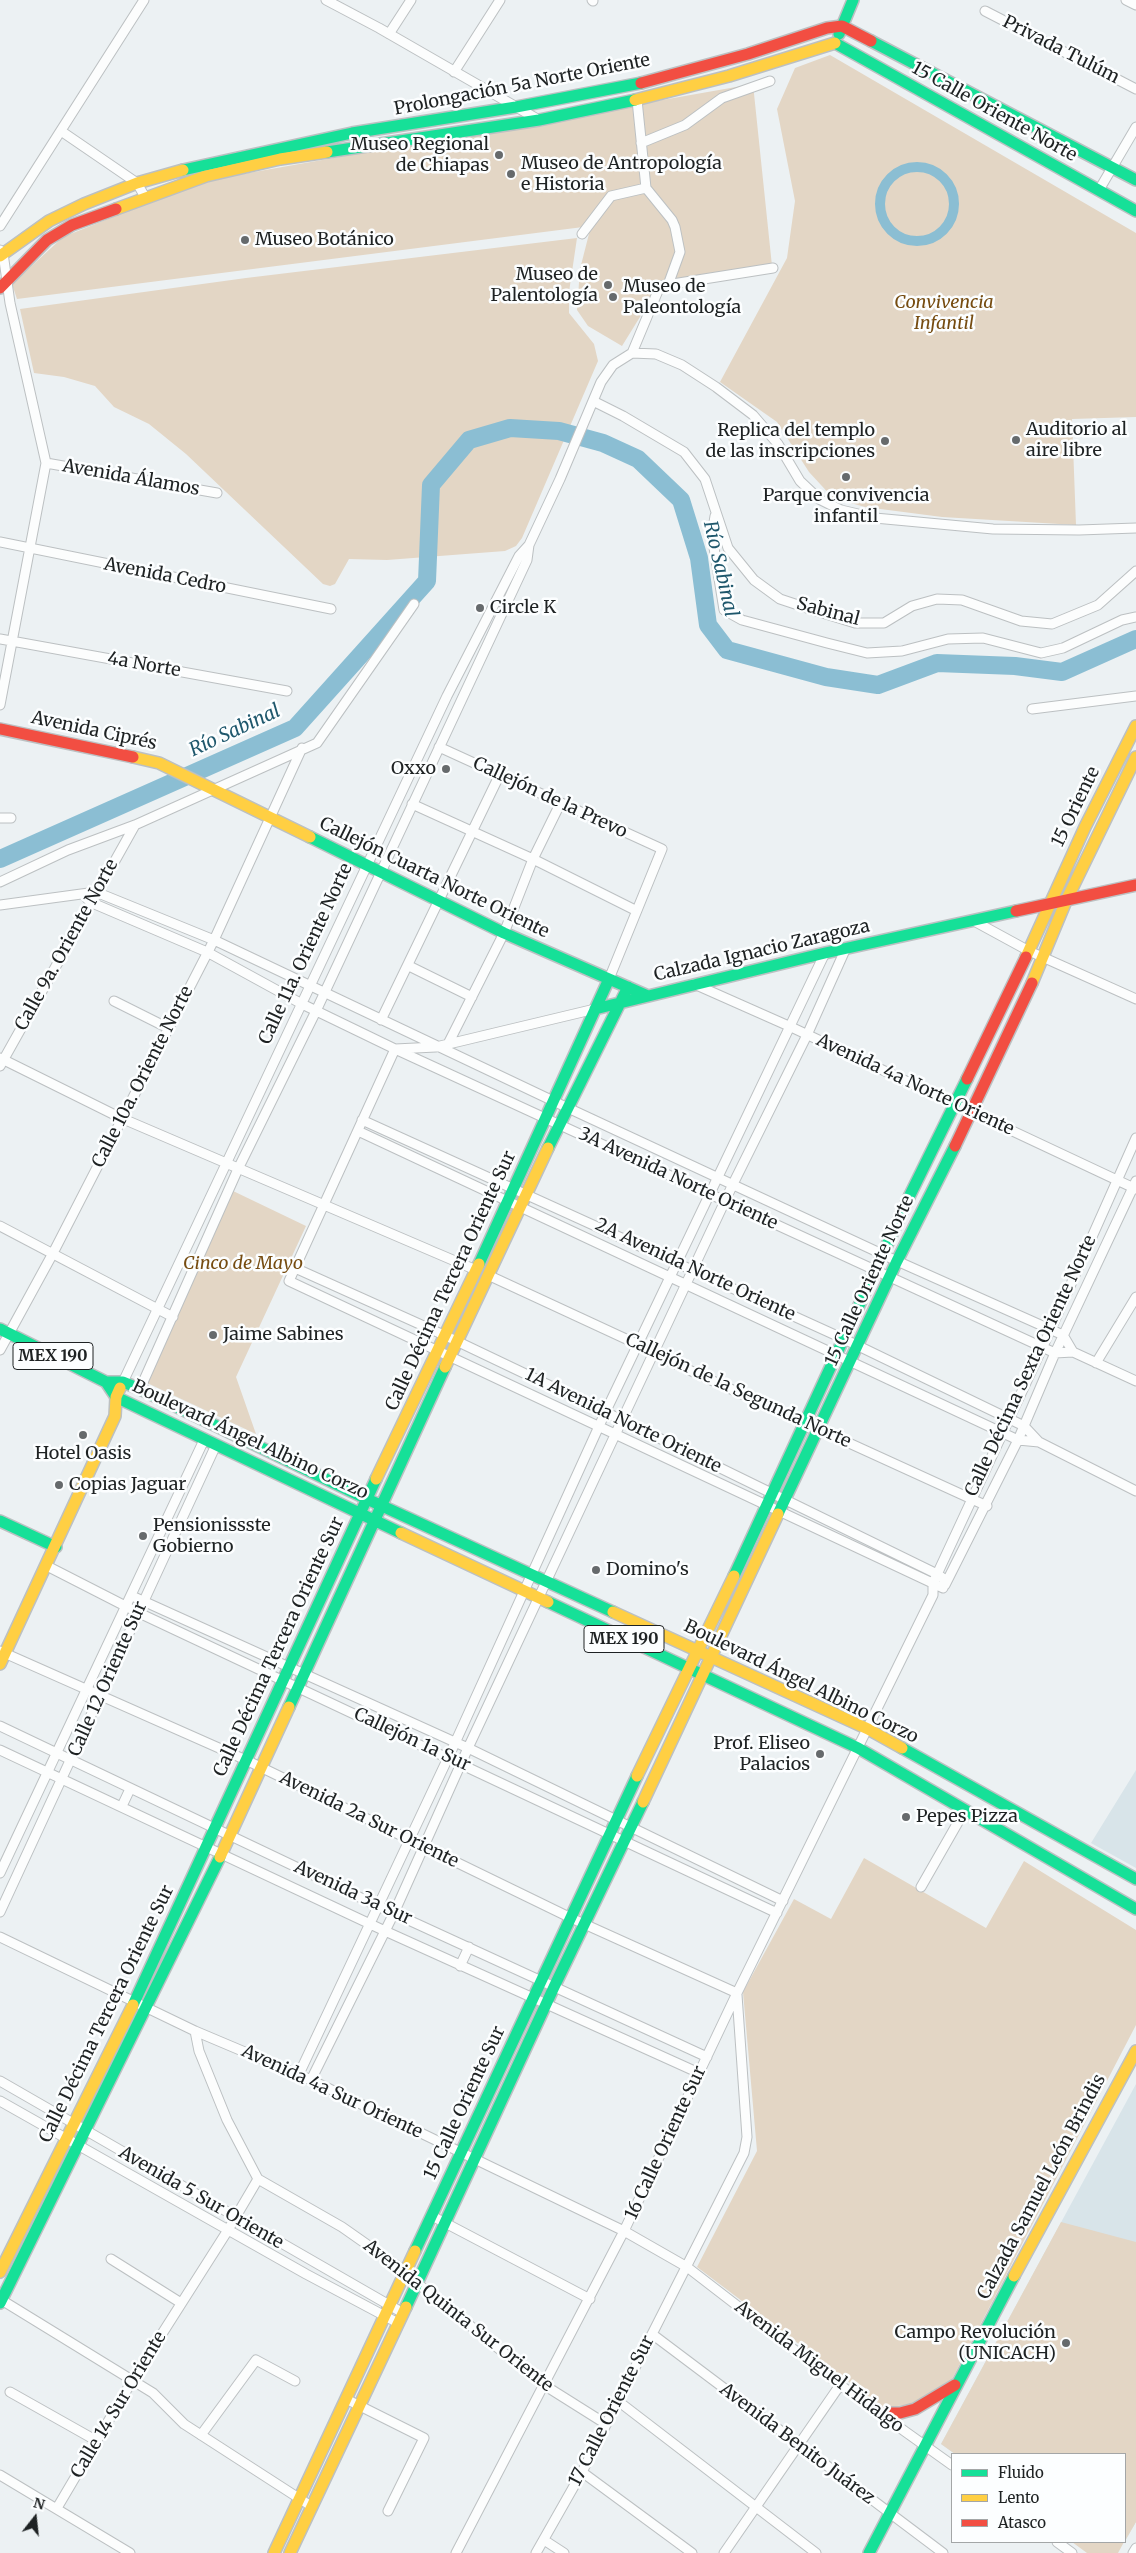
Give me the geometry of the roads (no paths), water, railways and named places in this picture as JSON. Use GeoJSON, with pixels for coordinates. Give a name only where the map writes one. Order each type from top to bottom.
{"type":"FeatureCollection","features":[{"type":"Feature","properties":{"kind":"main road"},"geometry":{"type":"LineString","coordinates":[[835,43],[853,0]]}},
{"type":"Feature","properties":{"kind":"main road","name":"Prolongación 5a Norte Oriente"},"geometry":{"type":"LineString","coordinates":[[1,253],[49,221],[137,184],[206,163],[352,134],[516,107],[632,85],[748,54],[826,28],[842,26]]}},
{"type":"Feature","properties":{"kind":"main road","name":"15 Calle Oriente Norte"},"geometry":{"type":"LineString","coordinates":[[842,26],[1136,180]]}},
{"type":"Feature","properties":{"kind":"main road","name":"Prolongación 5a Norte Oriente"},"geometry":{"type":"LineString","coordinates":[[4,285],[48,240],[72,225],[206,176],[280,159],[539,120],[637,100],[729,76],[835,43]]}},
{"type":"Feature","properties":{"kind":"main road","name":"15 Calle Oriente Norte"},"geometry":{"type":"LineString","coordinates":[[835,43],[1136,211]]}},
{"type":"Feature","properties":{"kind":"main road"},"geometry":{"type":"LineString","coordinates":[[632,85],[637,100]]}},
{"type":"Feature","properties":{"kind":"main road","name":"15 Oriente"},"geometry":{"type":"LineString","coordinates":[[1050,904],[1085,827],[1136,726]]}},
{"type":"Feature","properties":{"kind":"main road","name":"Avenida Ciprés"},"geometry":{"type":"LineString","coordinates":[[0,729],[159,763],[210,788]]}},
{"type":"Feature","properties":{"kind":"main road","name":"15 Oriente"},"geometry":{"type":"LineString","coordinates":[[1066,901],[1136,757]]}},
{"type":"Feature","properties":{"kind":"main road","name":"Callejón Cuarta Norte Oriente"},"geometry":{"type":"LineString","coordinates":[[210,788],[504,933],[648,996]]}},
{"type":"Feature","properties":{"kind":"main road","name":"Calzada Ignacio Zaragoza"},"geometry":{"type":"LineString","coordinates":[[595,1008],[846,948],[1136,885]]}},
{"type":"Feature","properties":{"kind":"main road","name":"15 Calle Oriente Norte"},"geometry":{"type":"LineString","coordinates":[[703,1675],[852,1361],[897,1261],[972,1112],[1044,958],[1066,901]]}},
{"type":"Feature","properties":{"kind":"main road","name":"15 Calle Oriente Norte"},"geometry":{"type":"LineString","coordinates":[[689,1669],[774,1494],[883,1254],[956,1105],[1050,904]]}},
{"type":"Feature","properties":{"kind":"main road","name":"Calle Décima Tercera Oriente Sur"},"geometry":{"type":"LineString","coordinates":[[141,2004],[246,1760],[367,1499],[509,1201],[609,979]]}},
{"type":"Feature","properties":{"kind":"main road","name":"Calle Décima Tercera Oriente Sur"},"geometry":{"type":"LineString","coordinates":[[0,2272],[73,2125],[141,2004],[231,1836],[380,1505],[490,1276],[559,1125],[628,987]]}},
{"type":"Feature","properties":{"kind":"main road","name":"MEX 190"},"geometry":{"type":"LineString","coordinates":[[4,1331],[106,1382]]}},
{"type":"Feature","properties":{"kind":"main road","name":"Boulevard Ángel Albino Corzo"},"geometry":{"type":"LineString","coordinates":[[106,1382],[123,1382],[140,1389],[367,1499],[868,1729],[1136,1880]]}},
{"type":"Feature","properties":{"kind":"main road","name":"Boulevard Ángel Albino Corzo"},"geometry":{"type":"LineString","coordinates":[[106,1382],[116,1396],[216,1446],[361,1512],[539,1599],[858,1748],[1136,1910]]}},
{"type":"Feature","properties":{"kind":"main road"},"geometry":{"type":"LineString","coordinates":[[0,1664],[3,1652],[47,1566],[115,1416],[116,1396],[123,1382]]}},
{"type":"Feature","properties":{"kind":"main road"},"geometry":{"type":"LineString","coordinates":[[115,1416],[133,1404],[140,1389]]}},
{"type":"Feature","properties":{"kind":"main road"},"geometry":{"type":"LineString","coordinates":[[404,1423],[416,1429]]}},
{"type":"Feature","properties":{"kind":"main road"},"geometry":{"type":"LineString","coordinates":[[0,1521],[56,1547]]}},
{"type":"Feature","properties":{"kind":"main road","name":"15 Calle Oriente Sur"},"geometry":{"type":"LineString","coordinates":[[274,2553],[388,2312],[460,2152],[689,1669]]}},
{"type":"Feature","properties":{"kind":"main road","name":"15 Calle Oriente Sur"},"geometry":{"type":"LineString","coordinates":[[290,2553],[476,2160],[545,2005],[586,1925],[703,1675]]}},
{"type":"Feature","properties":{"kind":"main road"},"geometry":{"type":"LineString","coordinates":[[1,2301],[86,2132],[141,2004]]}},
{"type":"Feature","properties":{"kind":"main road","name":"Calzada Samuel León Brindis"},"geometry":{"type":"LineString","coordinates":[[869,2553],[955,2385],[1136,2051]]}},
{"type":"Feature","properties":{"kind":"main road"},"geometry":{"type":"LineString","coordinates":[[880,2413],[900,2414],[915,2409],[955,2385]]}},
{"type":"Feature","properties":{"kind":"street"},"geometry":{"type":"LineString","coordinates":[[0,226],[144,0]]}},
{"type":"Feature","properties":{"kind":"street"},"geometry":{"type":"LineString","coordinates":[[326,0],[539,120]]}},
{"type":"Feature","properties":{"kind":"street"},"geometry":{"type":"LineString","coordinates":[[389,34],[411,0]]}},
{"type":"Feature","properties":{"kind":"street"},"geometry":{"type":"LineString","coordinates":[[454,72],[500,0]]}},
{"type":"Feature","properties":{"kind":"street"},"geometry":{"type":"LineString","coordinates":[[1126,0],[1136,5]]}},
{"type":"Feature","properties":{"kind":"street","name":"Privada Tulúm"},"geometry":{"type":"LineString","coordinates":[[985,12],[1136,89]]}},
{"type":"Feature","properties":{"kind":"street"},"geometry":{"type":"LineString","coordinates":[[641,143],[685,125],[722,98],[770,81]]}},
{"type":"Feature","properties":{"kind":"street"},"geometry":{"type":"LineString","coordinates":[[637,100],[646,188],[672,220],[680,252],[668,285]]}},
{"type":"Feature","properties":{"kind":"street"},"geometry":{"type":"LineString","coordinates":[[1099,190],[1136,127]]}},
{"type":"Feature","properties":{"kind":"street"},"geometry":{"type":"LineString","coordinates":[[61,131],[137,184],[145,198]]}},
{"type":"Feature","properties":{"kind":"street"},"geometry":{"type":"LineString","coordinates":[[582,234],[610,196],[646,188]]}},
{"type":"Feature","properties":{"kind":"street"},"geometry":{"type":"LineString","coordinates":[[0,705],[46,463],[4,285],[1,253]]}},
{"type":"Feature","properties":{"kind":"street"},"geometry":{"type":"LineString","coordinates":[[773,268],[660,286],[632,353],[656,354],[682,364],[753,414],[778,444],[800,481],[818,499],[841,510],[875,518],[993,529],[1079,530],[1136,528]]}},
{"type":"Feature","properties":{"kind":"street","name":"Calle 11a. Oriente Norte"},"geometry":{"type":"LineString","coordinates":[[140,1389],[238,1170],[325,993],[527,560],[529,545],[577,441],[601,382],[613,366],[632,353]]}},
{"type":"Feature","properties":{"kind":"street","name":"Sabinal"},"geometry":{"type":"LineString","coordinates":[[591,404],[624,416],[684,452],[705,479],[728,548],[754,580],[780,599],[855,623],[884,622],[912,606],[937,599],[962,600],[1021,621],[1052,624],[1098,605],[1136,572]]}},
{"type":"Feature","properties":{"kind":"street","name":"Avenida Álamos"},"geometry":{"type":"LineString","coordinates":[[46,463],[217,493]]}},
{"type":"Feature","properties":{"kind":"street"},"geometry":{"type":"LineString","coordinates":[[715,513],[712,536],[724,610],[742,620],[867,653],[893,652],[948,639],[983,638],[1041,653],[1063,648],[1122,620],[1136,617]]}},
{"type":"Feature","properties":{"kind":"street","name":"Avenida Cedro"},"geometry":{"type":"LineString","coordinates":[[0,542],[331,609]]}},
{"type":"Feature","properties":{"kind":"street","name":"Calle 11a. Oriente Norte"},"geometry":{"type":"LineString","coordinates":[[123,1382],[447,696],[519,556],[529,545]]}},
{"type":"Feature","properties":{"kind":"street"},"geometry":{"type":"LineString","coordinates":[[0,882],[68,850],[135,825],[210,788],[316,743],[414,604]]}},
{"type":"Feature","properties":{"kind":"street","name":"4a Norte"},"geometry":{"type":"LineString","coordinates":[[0,639],[287,691]]}},
{"type":"Feature","properties":{"kind":"street"},"geometry":{"type":"LineString","coordinates":[[447,696],[460,701]]}},
{"type":"Feature","properties":{"kind":"street"},"geometry":{"type":"LineString","coordinates":[[1032,709],[1136,696]]}},
{"type":"Feature","properties":{"kind":"street","name":"Callejón de la Prevo"},"geometry":{"type":"LineString","coordinates":[[439,747],[498,776],[662,849],[635,910]]}},
{"type":"Feature","properties":{"kind":"street","name":"Calle 10a. Oriente Norte"},"geometry":{"type":"LineString","coordinates":[[0,1350],[4,1331],[52,1255],[214,940],[302,748]]}},
{"type":"Feature","properties":{"kind":"street"},"geometry":{"type":"LineString","coordinates":[[381,1020],[440,902],[498,776]]}},
{"type":"Feature","properties":{"kind":"street"},"geometry":{"type":"LineString","coordinates":[[412,804],[472,830],[635,910],[609,979]]}},
{"type":"Feature","properties":{"kind":"street"},"geometry":{"type":"LineString","coordinates":[[448,1044],[504,933],[533,859],[560,804]]}},
{"type":"Feature","properties":{"kind":"street"},"geometry":{"type":"LineString","coordinates":[[0,818],[11,818]]}},
{"type":"Feature","properties":{"kind":"street","name":"Calle 9a. Oriente Norte"},"geometry":{"type":"LineString","coordinates":[[1,1061],[135,825]]}},
{"type":"Feature","properties":{"kind":"street"},"geometry":{"type":"LineString","coordinates":[[0,905],[96,892]]}},
{"type":"Feature","properties":{"kind":"street","name":"3A Avenida Norte Oriente"},"geometry":{"type":"LineString","coordinates":[[96,892],[214,940],[554,1102],[897,1261],[1063,1335]]}},
{"type":"Feature","properties":{"kind":"street"},"geometry":{"type":"LineString","coordinates":[[83,894],[90,902]]}},
{"type":"Feature","properties":{"kind":"street","name":"3A Avenida Norte Oriente"},"geometry":{"type":"LineString","coordinates":[[90,902],[207,952],[302,1004],[395,1049],[1055,1353]]}},
{"type":"Feature","properties":{"kind":"street"},"geometry":{"type":"LineString","coordinates":[[974,921],[1029,952],[1136,999]]}},
{"type":"Feature","properties":{"kind":"street"},"geometry":{"type":"LineString","coordinates":[[311,2080],[394,1913],[468,1748],[725,1200],[807,1035],[846,948]]}},
{"type":"Feature","properties":{"kind":"street"},"geometry":{"type":"LineString","coordinates":[[299,2074],[533,1575],[605,1413],[640,1345],[710,1193],[825,953]]}},
{"type":"Feature","properties":{"kind":"street"},"geometry":{"type":"LineString","coordinates":[[409,966],[472,997]]}},
{"type":"Feature","properties":{"kind":"street","name":"Avenida 4a Norte Oriente"},"geometry":{"type":"LineString","coordinates":[[693,984],[791,1027],[1116,1179],[1135,1186]]}},
{"type":"Feature","properties":{"kind":"street"},"geometry":{"type":"LineString","coordinates":[[114,1001],[168,1028]]}},
{"type":"Feature","properties":{"kind":"street","name":"Calzada Ignacio Zaragoza"},"geometry":{"type":"LineString","coordinates":[[395,1049],[436,1047],[595,1008]]}},
{"type":"Feature","properties":{"kind":"street"},"geometry":{"type":"LineString","coordinates":[[295,1268],[395,1049]]}},
{"type":"Feature","properties":{"kind":"street"},"geometry":{"type":"LineString","coordinates":[[1,1061],[121,1118],[238,1170],[324,1204],[476,1270]]}},
{"type":"Feature","properties":{"kind":"street","name":"2A Avenida Norte Oriente"},"geometry":{"type":"LineString","coordinates":[[362,1120],[844,1338],[1024,1426]]}},
{"type":"Feature","properties":{"kind":"street","name":"2A Avenida Norte Oriente"},"geometry":{"type":"LineString","coordinates":[[358,1131],[1018,1440],[1039,1442]]}},
{"type":"Feature","properties":{"kind":"street","name":"Calle Décima Sexta Oriente Norte"},"geometry":{"type":"LineString","coordinates":[[933,1596],[933,1583],[1001,1432],[1051,1329],[1116,1179],[1136,1138]]}},
{"type":"Feature","properties":{"kind":"street","name":"Calle Décima Sexta Oriente Norte"},"geometry":{"type":"LineString","coordinates":[[868,1729],[933,1596],[945,1584],[986,1506],[1018,1440],[1063,1335],[1135,1186]]}},
{"type":"Feature","properties":{"kind":"street"},"geometry":{"type":"LineString","coordinates":[[0,1226],[52,1255],[173,1316]]}},
{"type":"Feature","properties":{"kind":"street","name":"1A Avenida Norte Oriente"},"geometry":{"type":"LineString","coordinates":[[945,1584],[933,1583],[783,1505],[774,1494],[622,1420],[446,1336],[295,1268],[289,1281],[768,1506],[783,1505],[937,1574],[945,1584]]}},
{"type":"Feature","properties":{"kind":"street","name":"Callejón de la Segunda Norte"},"geometry":{"type":"LineString","coordinates":[[490,1276],[640,1345],[654,1354],[986,1506]]}},
{"type":"Feature","properties":{"kind":"street"},"geometry":{"type":"LineString","coordinates":[[1096,1363],[1136,1297]]}},
{"type":"Feature","properties":{"kind":"street"},"geometry":{"type":"LineString","coordinates":[[1063,1335],[1073,1352]]}},
{"type":"Feature","properties":{"kind":"street"},"geometry":{"type":"LineString","coordinates":[[1055,1353],[1073,1352],[1136,1381]]}},
{"type":"Feature","properties":{"kind":"street"},"geometry":{"type":"LineString","coordinates":[[1024,1426],[1039,1442],[1136,1491]]}},
{"type":"Feature","properties":{"kind":"street","name":"Calle 12 Oriente Sur"},"geometry":{"type":"LineString","coordinates":[[0,1873],[49,1772],[85,1690],[127,1607],[204,1440]]}},
{"type":"Feature","properties":{"kind":"street","name":"Calle 12 Oriente Sur"},"geometry":{"type":"LineString","coordinates":[[0,1912],[71,1761],[142,1601],[216,1446]]}},
{"type":"Feature","properties":{"kind":"street"},"geometry":{"type":"LineString","coordinates":[[182,1488],[193,1493]]}},
{"type":"Feature","properties":{"kind":"street"},"geometry":{"type":"LineString","coordinates":[[166,1519],[179,1525]]}},
{"type":"Feature","properties":{"kind":"street","name":"Callejón 1a Sur"},"geometry":{"type":"LineString","coordinates":[[47,1566],[137,1612],[777,1913]]}},
{"type":"Feature","properties":{"kind":"street","name":"Callejón 1a Sur"},"geometry":{"type":"LineString","coordinates":[[132,1596],[468,1748],[782,1902]]}},
{"type":"Feature","properties":{"kind":"street"},"geometry":{"type":"LineString","coordinates":[[504,1636],[518,1642]]}},
{"type":"Feature","properties":{"kind":"street","name":"Avenida 2a Sur Oriente"},"geometry":{"type":"LineString","coordinates":[[3,1652],[246,1760],[571,1918],[736,1993]]}},
{"type":"Feature","properties":{"kind":"street","name":"Avenida 3a Sur"},"geometry":{"type":"LineString","coordinates":[[0,1726],[378,1906],[707,2057]]}},
{"type":"Feature","properties":{"kind":"street","name":"16 Calle Oriente Sur"},"geometry":{"type":"LineString","coordinates":[[456,2553],[624,2231],[736,1993],[868,1729]]}},
{"type":"Feature","properties":{"kind":"street","name":"Avenida 3a Sur"},"geometry":{"type":"LineString","coordinates":[[0,1750],[369,1924],[699,2073]]}},
{"type":"Feature","properties":{"kind":"street"},"geometry":{"type":"LineString","coordinates":[[511,1787],[518,1772]]}},
{"type":"Feature","properties":{"kind":"street"},"geometry":{"type":"LineString","coordinates":[[122,1806],[130,1789]]}},
{"type":"Feature","properties":{"kind":"street"},"geometry":{"type":"LineString","coordinates":[[921,1887],[965,1810]]}},
{"type":"Feature","properties":{"kind":"street","name":"Avenida 4a Sur Oriente"},"geometry":{"type":"LineString","coordinates":[[0,1938],[195,2031],[299,2074],[624,2231],[687,2267]]}},
{"type":"Feature","properties":{"kind":"street"},"geometry":{"type":"LineString","coordinates":[[460,1966],[469,1947]]}},
{"type":"Feature","properties":{"kind":"street","name":"17 Calle Oriente Sur"},"geometry":{"type":"LineString","coordinates":[[536,2553],[582,2472],[744,2153],[747,2137],[736,1993]]}},
{"type":"Feature","properties":{"kind":"street"},"geometry":{"type":"LineString","coordinates":[[599,2029],[606,2012]]}},
{"type":"Feature","properties":{"kind":"street"},"geometry":{"type":"LineString","coordinates":[[195,2031],[199,2051],[228,2120],[258,2179]]}},
{"type":"Feature","properties":{"kind":"street","name":"Avenida 5 Sur Oriente"},"geometry":{"type":"LineString","coordinates":[[0,2081],[73,2125],[313,2262],[388,2312]]}},
{"type":"Feature","properties":{"kind":"street","name":"Avenida 5 Sur Oriente"},"geometry":{"type":"LineString","coordinates":[[0,2100],[306,2274],[400,2318]]}},
{"type":"Feature","properties":{"kind":"street","name":"Calle 14 Sur Oriente"},"geometry":{"type":"LineString","coordinates":[[57,2508],[132,2381],[236,2218],[258,2179]]}},
{"type":"Feature","properties":{"kind":"street","name":"Avenida Quinta Sur Oriente"},"geometry":{"type":"LineString","coordinates":[[258,2179],[342,2227],[406,2272],[417,2283],[544,2385],[606,2424]]}},
{"type":"Feature","properties":{"kind":"street"},"geometry":{"type":"LineString","coordinates":[[432,2216],[590,2299]]}},
{"type":"Feature","properties":{"kind":"street"},"geometry":{"type":"LineString","coordinates":[[112,2259],[181,2303]]}},
{"type":"Feature","properties":{"kind":"street"},"geometry":{"type":"LineString","coordinates":[[306,2274],[313,2262]]}},
{"type":"Feature","properties":{"kind":"street","name":"Avenida Miguel Hidalgo"},"geometry":{"type":"LineString","coordinates":[[687,2267],[840,2385],[951,2464]]}},
{"type":"Feature","properties":{"kind":"street"},"geometry":{"type":"LineString","coordinates":[[1,2301],[152,2393],[184,2424],[311,2506]]}},
{"type":"Feature","properties":{"kind":"street","name":"Avenida Benito Juárez"},"geometry":{"type":"LineString","coordinates":[[652,2334],[943,2553]]}},
{"type":"Feature","properties":{"kind":"street"},"geometry":{"type":"LineString","coordinates":[[201,2435],[256,2360],[295,2381]]}},
{"type":"Feature","properties":{"kind":"street"},"geometry":{"type":"LineString","coordinates":[[724,2553],[840,2385]]}},
{"type":"Feature","properties":{"kind":"street"},"geometry":{"type":"LineString","coordinates":[[10,2392],[97,2441]]}},
{"type":"Feature","properties":{"kind":"street"},"geometry":{"type":"LineString","coordinates":[[346,2399],[424,2438],[388,2511]]}},
{"type":"Feature","properties":{"kind":"street"},"geometry":{"type":"LineString","coordinates":[[618,2401],[816,2553]]}},
{"type":"Feature","properties":{"kind":"street"},"geometry":{"type":"LineString","coordinates":[[582,2472],[692,2553]]}},
{"type":"Feature","properties":{"kind":"street"},"geometry":{"type":"LineString","coordinates":[[0,2475],[130,2553]]}},
{"type":"Feature","properties":{"kind":"street"},"geometry":{"type":"LineString","coordinates":[[544,2540],[564,2553]]}},
{"type":"Feature","properties":{"kind":"street"},"geometry":{"type":"LineString","coordinates":[[1058,2543],[1072,2553]]}},
{"type":"Feature","properties":{"kind":"street"},"geometry":{"type":"LineString","coordinates":[[1133,2553],[1136,2548]]}},
{"type":"Feature","properties":{"kind":"waterway"},"geometry":{"type":"LineString","coordinates":[[917,167],[938,173],[948,183],[954,204],[948,225],[938,235],[917,241],[896,235],[886,225],[880,204],[886,183],[896,173],[917,167]]}},
{"type":"Feature","properties":{"kind":"waterway","name":"Río Sabinal"},"geometry":{"type":"LineString","coordinates":[[0,859],[295,728],[427,581],[431,485],[469,440],[510,428],[559,431],[603,443],[638,459],[681,500],[699,558],[708,625],[727,650],[826,677],[878,685],[937,663],[1015,666],[1062,672],[1136,639]]}},
{"type":"Feature","properties":{"kind":"place","name":"Museo Regional de Chiapas"},"geometry":{"type":"Point","coordinates":[499,155]}},
{"type":"Feature","properties":{"kind":"place","name":"Museo de Antropología e Historia"},"geometry":{"type":"Point","coordinates":[511,174]}},
{"type":"Feature","properties":{"kind":"place","name":"Museo Botánico"},"geometry":{"type":"Point","coordinates":[245,240]}},
{"type":"Feature","properties":{"kind":"place","name":"Museo de Palentología"},"geometry":{"type":"Point","coordinates":[608,285]}},
{"type":"Feature","properties":{"kind":"place","name":"Museo de Paleontología"},"geometry":{"type":"Point","coordinates":[613,297]}},
{"type":"Feature","properties":{"kind":"place","name":"Auditorio al aire libre"},"geometry":{"type":"Point","coordinates":[1016,440]}},
{"type":"Feature","properties":{"kind":"place","name":"Replica del templo de las inscripciones"},"geometry":{"type":"Point","coordinates":[885,441]}},
{"type":"Feature","properties":{"kind":"place","name":"Parque convivencia infantil"},"geometry":{"type":"Point","coordinates":[846,477]}},
{"type":"Feature","properties":{"kind":"place","name":"Circle K"},"geometry":{"type":"Point","coordinates":[480,608]}},
{"type":"Feature","properties":{"kind":"place","name":"Oxxo"},"geometry":{"type":"Point","coordinates":[446,769]}},
{"type":"Feature","properties":{"kind":"place","name":"Jaime Sabines"},"geometry":{"type":"Point","coordinates":[213,1335]}},
{"type":"Feature","properties":{"kind":"place","name":"Hotel Oasis"},"geometry":{"type":"Point","coordinates":[83,1435]}},
{"type":"Feature","properties":{"kind":"place","name":"Copias Jaguar"},"geometry":{"type":"Point","coordinates":[59,1485]}},
{"type":"Feature","properties":{"kind":"place","name":"Pensionissste Gobierno"},"geometry":{"type":"Point","coordinates":[143,1536]}},
{"type":"Feature","properties":{"kind":"place","name":"Domino's"},"geometry":{"type":"Point","coordinates":[596,1570]}},
{"type":"Feature","properties":{"kind":"place","name":"Prof. Eliseo Palacios"},"geometry":{"type":"Point","coordinates":[820,1754]}},
{"type":"Feature","properties":{"kind":"place","name":"Pepes Pizza"},"geometry":{"type":"Point","coordinates":[906,1817]}},
{"type":"Feature","properties":{"kind":"place","name":"Campo Revolución (UNICACH)"},"geometry":{"type":"Point","coordinates":[1066,2343]}},
{"type":"Feature","properties":{"kind":"park label","name":"Convivencia Infantil"},"geometry":{"type":"Point","coordinates":[944,313]}},
{"type":"Feature","properties":{"kind":"park label","name":"Cinco de Mayo"},"geometry":{"type":"Point","coordinates":[243,1264]}}]}
